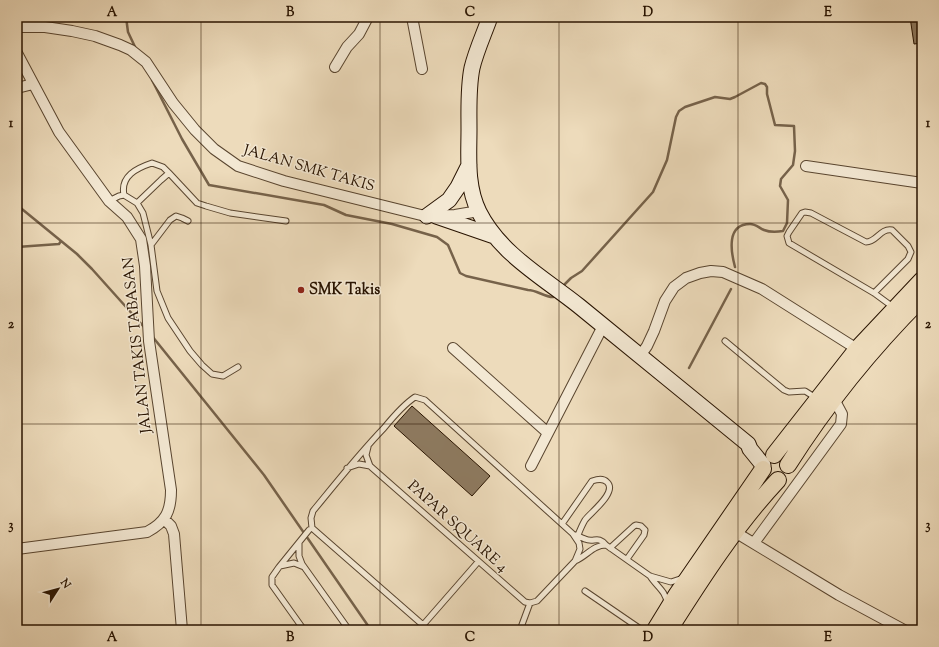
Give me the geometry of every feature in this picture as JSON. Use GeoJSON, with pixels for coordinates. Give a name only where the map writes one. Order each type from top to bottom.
{"type":"FeatureCollection","features":[{"type":"Feature","properties":{"kind":"main road"},"geometry":{"type":"LineString","coordinates":[[490,17],[476,53],[472,69],[469,94],[469,165],[472,190],[479,211],[494,236],[510,252],[748,444],[754,444],[768,461],[766,476],[778,480]]}},
{"type":"Feature","properties":{"kind":"main road"},"geometry":{"type":"LineString","coordinates":[[431,216],[449,200],[458,187],[469,165]]}},
{"type":"Feature","properties":{"kind":"main road"},"geometry":{"type":"LineString","coordinates":[[431,216],[494,236]]}},
{"type":"Feature","properties":{"kind":"main road"},"geometry":{"type":"LineString","coordinates":[[655,630],[768,461],[815,409],[857,349],[922,280]]}},
{"type":"Feature","properties":{"kind":"main road"},"geometry":{"type":"LineString","coordinates":[[669,630],[749,512],[778,480],[787,473],[788,465],[815,409],[834,399],[866,360],[921,301]]}},
{"type":"Feature","properties":{"kind":"main road"},"geometry":{"type":"LineString","coordinates":[[768,461],[781,456],[788,465]]}},
{"type":"Feature","properties":{"kind":"street"},"geometry":{"type":"LineString","coordinates":[[335,67],[368,17]]}},
{"type":"Feature","properties":{"kind":"street"},"geometry":{"type":"LineString","coordinates":[[412,17],[422,69]]}},
{"type":"Feature","properties":{"kind":"street","name":"JALAN SMK TAKIS"},"geometry":{"type":"LineString","coordinates":[[17,26],[45,27],[72,31],[95,36],[131,50],[146,62],[173,103],[195,130],[214,149],[238,166],[284,181],[402,211],[431,216],[455,215],[479,211]]}},
{"type":"Feature","properties":{"kind":"street","name":"JALAN TAKIS TABASAN"},"geometry":{"type":"LineString","coordinates":[[17,53],[59,132],[109,201],[127,217],[141,239],[145,266],[149,341],[171,490],[169,510],[164,519]]}},
{"type":"Feature","properties":{"kind":"street"},"geometry":{"type":"LineString","coordinates":[[17,88],[33,84]]}},
{"type":"Feature","properties":{"kind":"street"},"geometry":{"type":"LineString","coordinates":[[806,166],[922,183]]}},
{"type":"Feature","properties":{"kind":"street"},"geometry":{"type":"LineString","coordinates":[[640,356],[654,332],[665,301],[674,287],[686,278],[711,271],[723,272],[762,290],[857,349]]}},
{"type":"Feature","properties":{"kind":"street"},"geometry":{"type":"LineString","coordinates":[[531,466],[603,326]]}},
{"type":"Feature","properties":{"kind":"street"},"geometry":{"type":"LineString","coordinates":[[453,348],[548,433]]}},
{"type":"Feature","properties":{"kind":"street"},"geometry":{"type":"LineString","coordinates":[[754,543],[842,424],[842,414],[834,399]]}},
{"type":"Feature","properties":{"kind":"street"},"geometry":{"type":"LineString","coordinates":[[17,549],[147,532],[158,526],[164,519],[171,526],[174,534],[182,630]]}},
{"type":"Feature","properties":{"kind":"street"},"geometry":{"type":"LineString","coordinates":[[735,532],[839,595],[904,630]]}},
{"type":"Feature","properties":{"kind":"lane"},"geometry":{"type":"LineString","coordinates":[[124,195],[123,188],[131,173],[142,166],[152,163],[163,167],[197,202],[206,206],[230,214],[286,221]]}},
{"type":"Feature","properties":{"kind":"lane"},"geometry":{"type":"LineString","coordinates":[[137,203],[160,180],[170,173]]}},
{"type":"Feature","properties":{"kind":"lane"},"geometry":{"type":"LineString","coordinates":[[109,201],[124,195],[137,203],[143,213],[151,245],[157,291],[168,318],[190,351],[212,374],[223,376],[238,367]]}},
{"type":"Feature","properties":{"kind":"lane"},"geometry":{"type":"LineString","coordinates":[[874,293],[908,259],[911,252],[908,246],[892,230],[885,230],[872,241],[866,242],[811,213],[802,213],[787,236],[789,243],[874,293],[894,308]]}},
{"type":"Feature","properties":{"kind":"lane"},"geometry":{"type":"LineString","coordinates":[[151,245],[170,220],[176,216],[188,221]]}},
{"type":"Feature","properties":{"kind":"lane"},"geometry":{"type":"LineString","coordinates":[[725,341],[784,390],[789,392],[805,391],[815,409]]}},
{"type":"Feature","properties":{"kind":"lane"},"geometry":{"type":"LineString","coordinates":[[304,630],[272,585],[272,577],[309,530],[314,511],[348,468],[415,397],[422,398],[576,535],[586,540],[600,540],[650,576],[671,582],[690,576]]}},
{"type":"Feature","properties":{"kind":"lane"},"geometry":{"type":"LineString","coordinates":[[369,444],[366,455],[370,466]]}},
{"type":"Feature","properties":{"kind":"lane"},"geometry":{"type":"LineString","coordinates":[[348,468],[359,464],[366,464],[370,466]]}},
{"type":"Feature","properties":{"kind":"lane","name":"PAPAR SQUARE 4"},"geometry":{"type":"LineString","coordinates":[[370,466],[520,599],[530,603]]}},
{"type":"Feature","properties":{"kind":"lane"},"geometry":{"type":"LineString","coordinates":[[562,524],[592,481],[599,479],[606,481],[609,484],[610,490],[607,496],[585,520],[576,535]]}},
{"type":"Feature","properties":{"kind":"lane"},"geometry":{"type":"LineString","coordinates":[[575,561],[582,558],[597,546],[608,546],[634,526],[641,526],[645,530],[644,535],[626,559]]}},
{"type":"Feature","properties":{"kind":"lane"},"geometry":{"type":"LineString","coordinates":[[309,530],[422,625]]}},
{"type":"Feature","properties":{"kind":"lane"},"geometry":{"type":"LineString","coordinates":[[520,630],[530,603],[537,601],[575,561],[580,549],[576,535]]}},
{"type":"Feature","properties":{"kind":"lane"},"geometry":{"type":"LineString","coordinates":[[300,541],[299,556],[305,567],[349,630]]}},
{"type":"Feature","properties":{"kind":"lane"},"geometry":{"type":"LineString","coordinates":[[418,630],[478,562]]}},
{"type":"Feature","properties":{"kind":"lane"},"geometry":{"type":"LineString","coordinates":[[279,567],[285,564],[294,563],[305,567]]}},
{"type":"Feature","properties":{"kind":"lane"},"geometry":{"type":"LineString","coordinates":[[650,576],[665,595],[667,610]]}},
{"type":"Feature","properties":{"kind":"lane"},"geometry":{"type":"LineString","coordinates":[[585,591],[642,630]]}},
{"type":"Feature","properties":{"kind":"building"},"geometry":{"type":"Polygon","coordinates":[[[910,17],[922,17],[922,43],[914,44],[910,17]]]}},
{"type":"Feature","properties":{"kind":"building"},"geometry":{"type":"Polygon","coordinates":[[[412,406],[490,476],[472,496],[394,426],[412,406]]]}},
{"type":"Feature","properties":{"kind":"waterway"},"geometry":{"type":"LineString","coordinates":[[126,17],[128,32],[136,49]]}},
{"type":"Feature","properties":{"kind":"waterway"},"geometry":{"type":"LineString","coordinates":[[152,80],[182,139],[209,185],[324,205],[346,215],[392,224],[437,237],[448,245],[460,273],[466,276],[531,290],[550,297],[553,297],[556,294]]}},
{"type":"Feature","properties":{"kind":"waterway"},"geometry":{"type":"LineString","coordinates":[[562,287],[571,278],[582,271],[653,192],[667,160],[676,117],[679,111],[685,107],[715,97],[730,99],[761,83],[765,84],[767,87],[767,94],[775,125],[794,126],[795,151],[793,165],[781,179],[780,186],[788,200],[787,223],[783,231],[766,231],[752,224],[742,225],[737,229],[732,240],[732,254],[735,267]]}},
{"type":"Feature","properties":{"kind":"waterway"},"geometry":{"type":"LineString","coordinates":[[17,205],[77,254],[144,327]]}},
{"type":"Feature","properties":{"kind":"waterway"},"geometry":{"type":"LineString","coordinates":[[17,247],[59,244],[61,241]]}},
{"type":"Feature","properties":{"kind":"waterway"},"geometry":{"type":"LineString","coordinates":[[689,368],[731,289]]}},
{"type":"Feature","properties":{"kind":"waterway"},"geometry":{"type":"LineString","coordinates":[[152,336],[264,475],[371,630]]}},
{"type":"Feature","properties":{"kind":"place","name":"SMK Takis"},"geometry":{"type":"Point","coordinates":[301,290]}}]}
